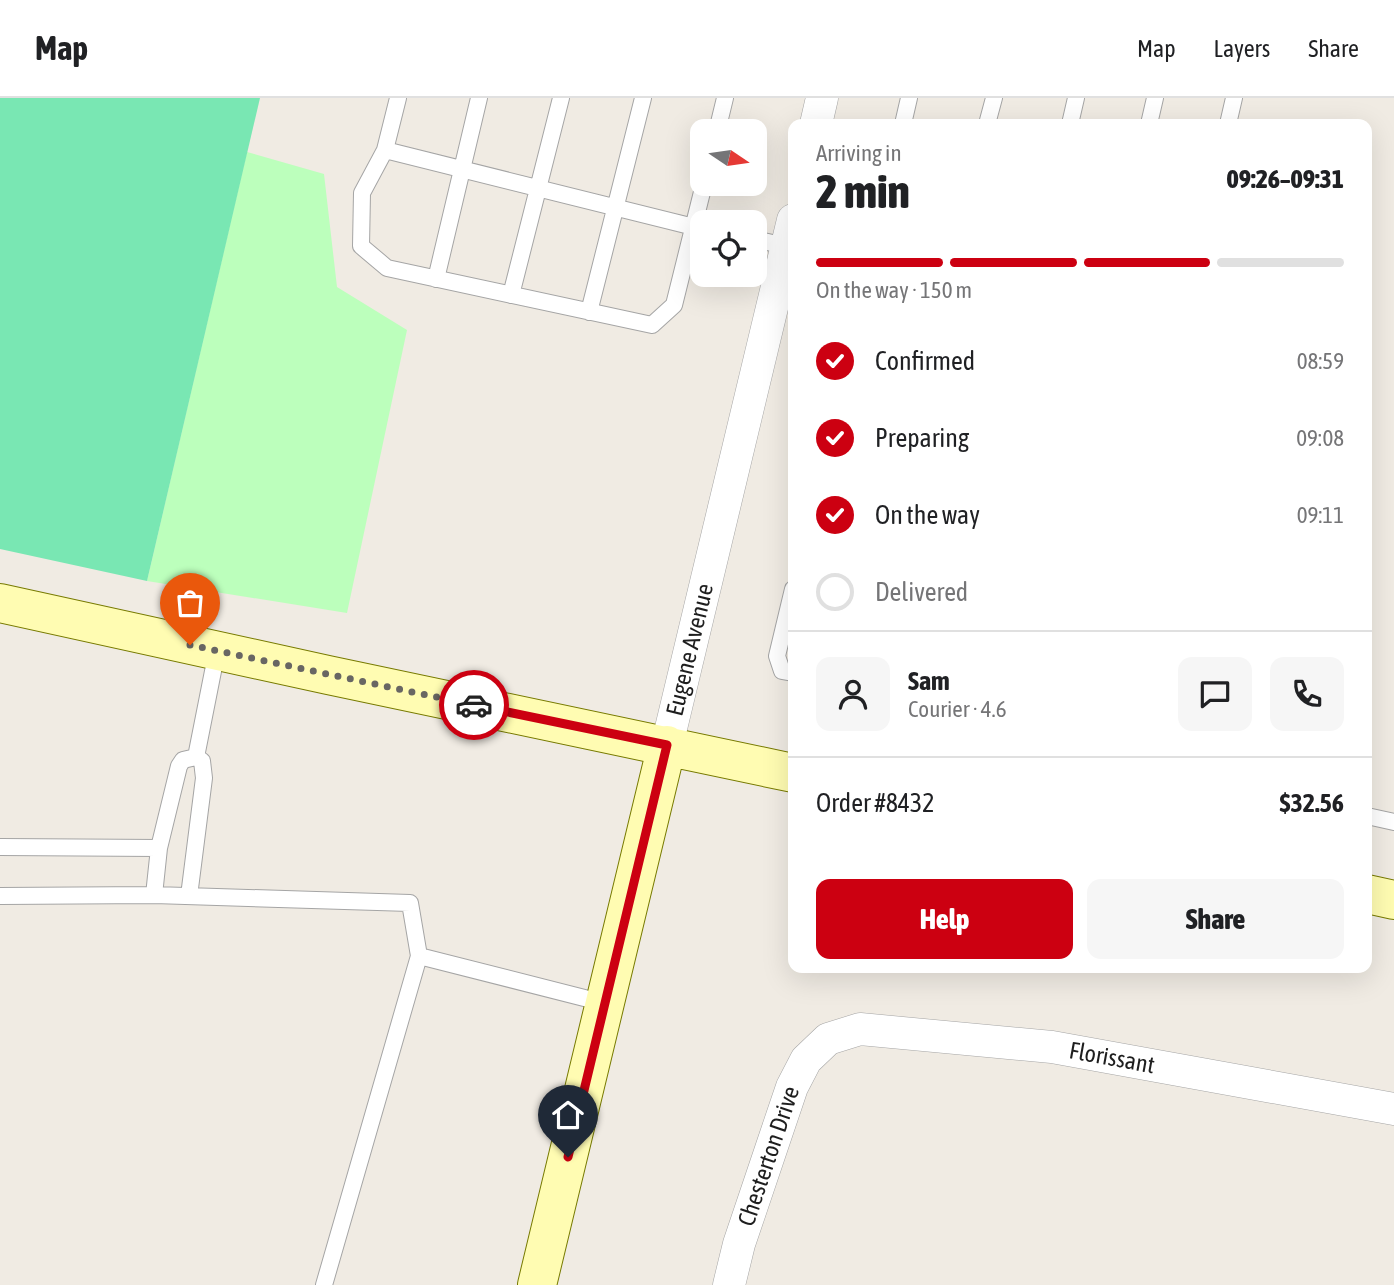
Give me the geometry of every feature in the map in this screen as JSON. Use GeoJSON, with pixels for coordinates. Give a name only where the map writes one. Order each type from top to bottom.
{"type":"FeatureCollection","features":[{"type":"Feature","properties":{"kind":"main road"},"geometry":{"type":"LineString","coordinates":[[0,603],[788,772]]}},
{"type":"Feature","properties":{"kind":"main road","name":"Eugene Avenue"},"geometry":{"type":"LineString","coordinates":[[537,1285],[667,745]]}},
{"type":"Feature","properties":{"kind":"main road"},"geometry":{"type":"LineString","coordinates":[[1372,895],[1394,900]]}},
{"type":"Feature","properties":{"kind":"street"},"geometry":{"type":"LineString","coordinates":[[817,119],[822,98]]}},
{"type":"Feature","properties":{"kind":"street","name":"Eugene Avenue"},"geometry":{"type":"LineString","coordinates":[[667,745],[788,250]]}},
{"type":"Feature","properties":{"kind":"street","name":"Florissant"},"geometry":{"type":"LineString","coordinates":[[828,1039],[860,1029],[1052,1047],[1394,1109]]}},
{"type":"Feature","properties":{"kind":"street","name":"Chesterton Drive"},"geometry":{"type":"LineString","coordinates":[[729,1285],[739,1244],[792,1087],[806,1060],[828,1039]]}},
{"type":"Feature","properties":{"kind":"lane"},"geometry":{"type":"LineString","coordinates":[[398,98],[385,150],[362,193],[361,246],[387,268],[652,325],[674,305],[690,254]]}},
{"type":"Feature","properties":{"kind":"lane"},"geometry":{"type":"LineString","coordinates":[[436,279],[479,98]]}},
{"type":"Feature","properties":{"kind":"lane"},"geometry":{"type":"LineString","coordinates":[[511,295],[561,98]]}},
{"type":"Feature","properties":{"kind":"lane"},"geometry":{"type":"LineString","coordinates":[[589,312],[643,98]]}},
{"type":"Feature","properties":{"kind":"lane"},"geometry":{"type":"LineString","coordinates":[[720,119],[725,98]]}},
{"type":"Feature","properties":{"kind":"lane"},"geometry":{"type":"LineString","coordinates":[[904,119],[909,98]]}},
{"type":"Feature","properties":{"kind":"lane"},"geometry":{"type":"LineString","coordinates":[[988,119],[993,98]]}},
{"type":"Feature","properties":{"kind":"lane"},"geometry":{"type":"LineString","coordinates":[[1071,119],[1076,98]]}},
{"type":"Feature","properties":{"kind":"lane"},"geometry":{"type":"LineString","coordinates":[[1150,119],[1155,98]]}},
{"type":"Feature","properties":{"kind":"lane"},"geometry":{"type":"LineString","coordinates":[[1229,119],[1234,98]]}},
{"type":"Feature","properties":{"kind":"lane"},"geometry":{"type":"LineString","coordinates":[[385,150],[690,226]]}},
{"type":"Feature","properties":{"kind":"lane"},"geometry":{"type":"LineString","coordinates":[[767,239],[788,238]]}},
{"type":"Feature","properties":{"kind":"lane"},"geometry":{"type":"LineString","coordinates":[[788,610],[777,656],[782,671],[788,672]]}},
{"type":"Feature","properties":{"kind":"lane"},"geometry":{"type":"LineString","coordinates":[[195,757],[217,651]]}},
{"type":"Feature","properties":{"kind":"lane"},"geometry":{"type":"LineString","coordinates":[[154,895],[159,848],[179,766],[183,760],[195,757],[202,761],[205,769],[189,896]]}},
{"type":"Feature","properties":{"kind":"lane"},"geometry":{"type":"LineString","coordinates":[[171,793],[201,800]]}},
{"type":"Feature","properties":{"kind":"lane"},"geometry":{"type":"LineString","coordinates":[[1372,817],[1394,822]]}},
{"type":"Feature","properties":{"kind":"lane"},"geometry":{"type":"LineString","coordinates":[[0,847],[159,848]]}},
{"type":"Feature","properties":{"kind":"lane"},"geometry":{"type":"LineString","coordinates":[[0,896],[154,895],[410,903],[419,956],[324,1285]]}},
{"type":"Feature","properties":{"kind":"lane"},"geometry":{"type":"LineString","coordinates":[[419,956],[604,1003]]}},
{"type":"Feature","properties":{"kind":"green space"},"geometry":{"type":"Polygon","coordinates":[[[0,98],[260,98],[147,581],[0,549],[0,98]]]}},
{"type":"Feature","properties":{"kind":"green space"},"geometry":{"type":"Polygon","coordinates":[[[247,152],[324,174],[337,287],[407,330],[347,613],[147,581],[247,152]]]}},
{"type":"Feature","properties":{"kind":"way so far"},"geometry":{"type":"LineString","coordinates":[[190,645],[474,705]]}},
{"type":"Feature","properties":{"kind":"route"},"geometry":{"type":"LineString","coordinates":[[474,705],[667,745],[568,1157]]}}]}
